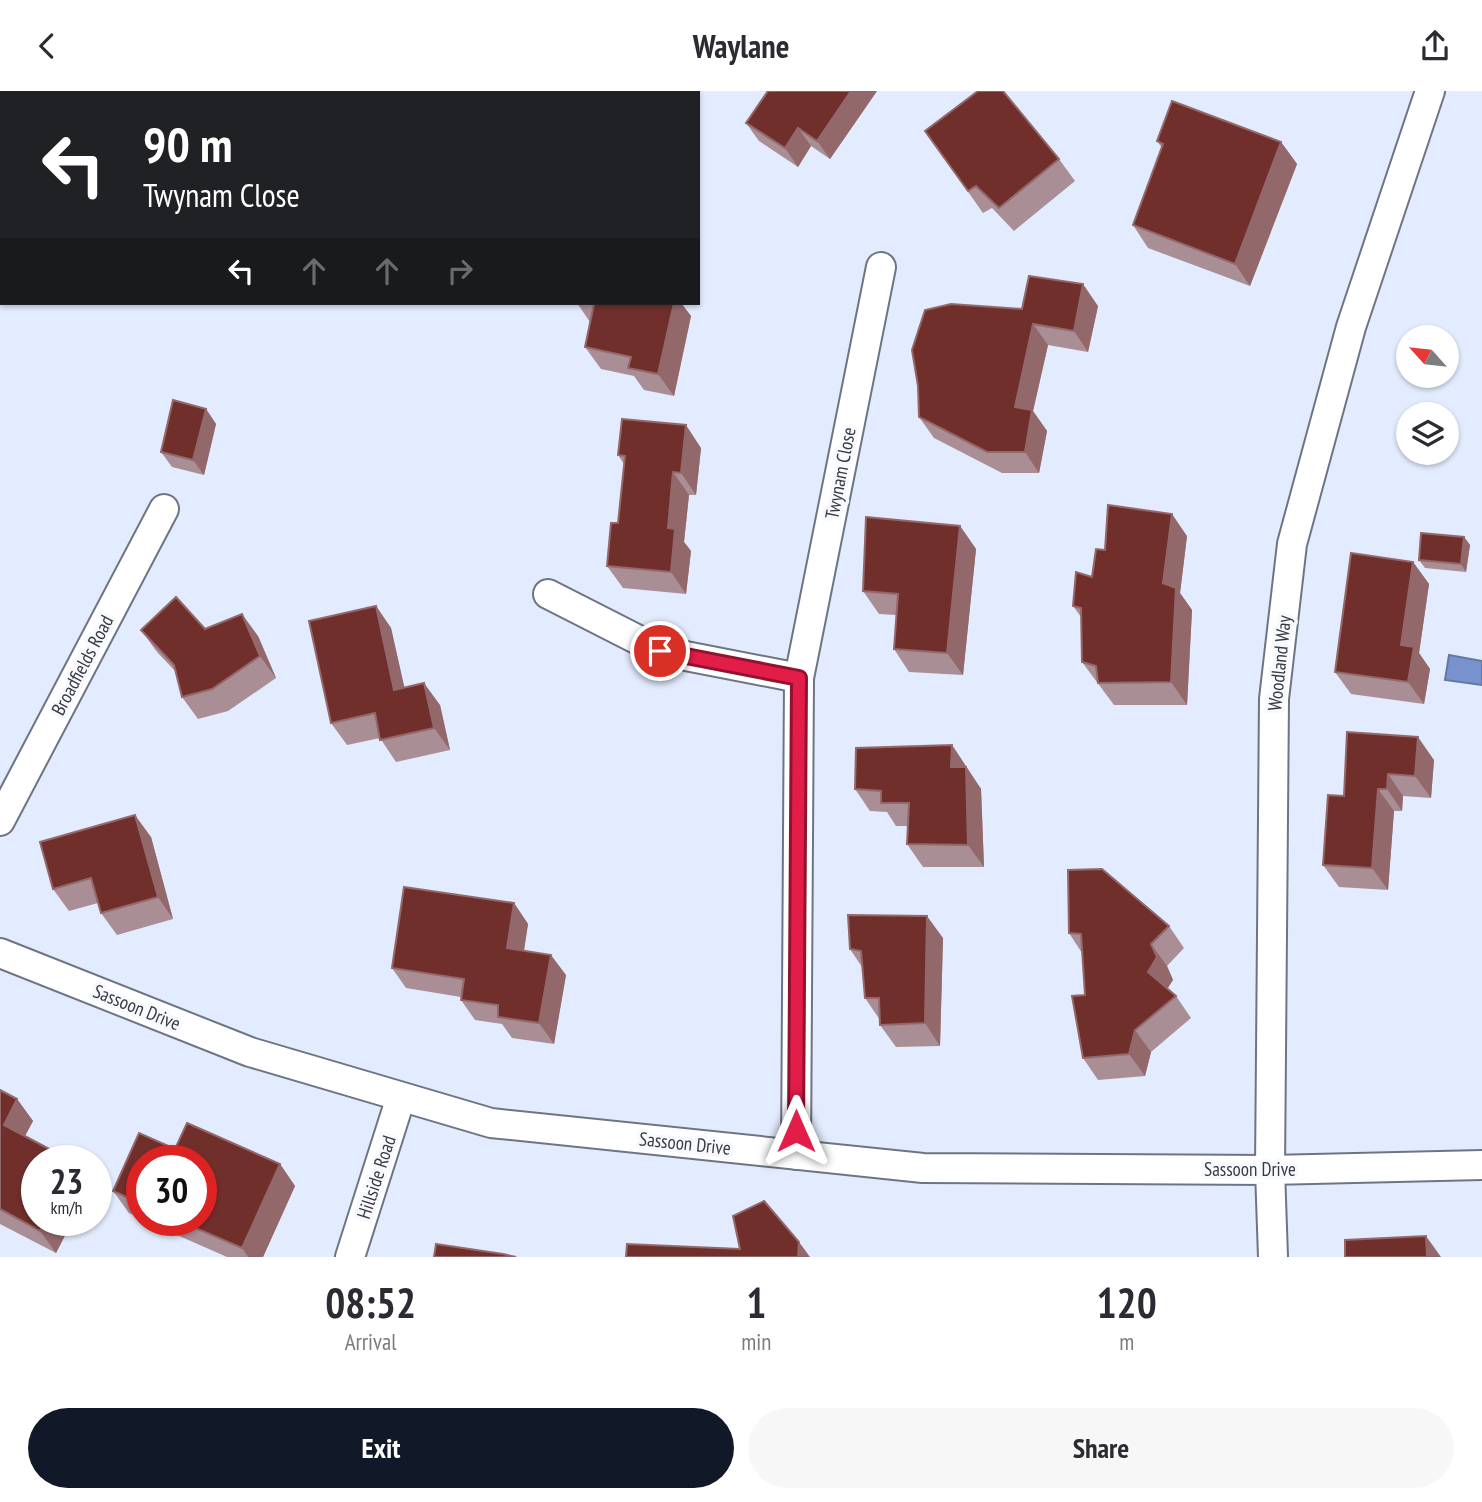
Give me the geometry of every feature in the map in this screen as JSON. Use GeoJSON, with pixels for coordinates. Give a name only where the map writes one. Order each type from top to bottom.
{"type":"FeatureCollection","features":[{"type":"Feature","properties":{"kind":"street","name":"Woodland Way"},"geometry":{"type":"LineString","coordinates":[[1273,1257],[1270,1170],[1274,699],[1292,544],[1351,327],[1430,91]]}},
{"type":"Feature","properties":{"kind":"street","name":"Twynam Close"},"geometry":{"type":"LineString","coordinates":[[796,1155],[799,678],[881,267]]}},
{"type":"Feature","properties":{"kind":"street","name":"Broadfields Road"},"geometry":{"type":"LineString","coordinates":[[0,821],[164,509]]}},
{"type":"Feature","properties":{"kind":"street"},"geometry":{"type":"LineString","coordinates":[[548,594],[660,651],[799,678]]}},
{"type":"Feature","properties":{"kind":"street","name":"Sassoon Drive"},"geometry":{"type":"LineString","coordinates":[[0,953],[250,1052],[491,1123],[923,1168],[1270,1170],[1482,1165]]}},
{"type":"Feature","properties":{"kind":"street","name":"Hillside Road"},"geometry":{"type":"LineString","coordinates":[[350,1257],[401,1097]]}},
{"type":"Feature","properties":{"kind":"water"},"geometry":{"type":"Polygon","coordinates":[[[1449,655],[1482,661],[1482,685],[1445,680],[1449,655]]]}},
{"type":"Feature","properties":{"kind":"building"},"geometry":{"type":"Polygon","coordinates":[[[768,91],[851,91],[817,141],[798,128],[785,148],[746,123],[768,91]]]}},
{"type":"Feature","properties":{"kind":"building"},"geometry":{"type":"Polygon","coordinates":[[[978,91],[1003,91],[1059,159],[999,208],[976,186],[968,191],[925,131],[978,91]]]}},
{"type":"Feature","properties":{"kind":"building"},"geometry":{"type":"Polygon","coordinates":[[[1172,101],[1281,142],[1235,264],[1133,225],[1163,144],[1157,141],[1172,101]]]}},
{"type":"Feature","properties":{"kind":"building"},"geometry":{"type":"Polygon","coordinates":[[[1029,276],[1083,284],[1074,331],[1033,324],[1015,407],[1032,410],[1025,452],[987,452],[919,417],[918,386],[912,350],[925,310],[951,304],[1022,309],[1029,276]]]}},
{"type":"Feature","properties":{"kind":"building"},"geometry":{"type":"Polygon","coordinates":[[[594,305],[674,305],[658,374],[628,368],[631,357],[585,347],[594,305]]]}},
{"type":"Feature","properties":{"kind":"building"},"geometry":{"type":"Polygon","coordinates":[[[173,400],[206,409],[193,460],[161,452],[173,400]]]}},
{"type":"Feature","properties":{"kind":"building"},"geometry":{"type":"Polygon","coordinates":[[[622,419],[686,425],[681,473],[673,472],[668,528],[675,529],[671,572],[607,566],[611,523],[618,523],[625,456],[618,455],[622,419]]]}},
{"type":"Feature","properties":{"kind":"building"},"geometry":{"type":"Polygon","coordinates":[[[1108,505],[1172,514],[1163,583],[1176,588],[1171,682],[1098,683],[1096,666],[1082,662],[1081,608],[1073,606],[1076,572],[1092,577],[1096,549],[1105,550],[1108,505]]]}},
{"type":"Feature","properties":{"kind":"building"},"geometry":{"type":"Polygon","coordinates":[[[866,517],[960,526],[947,653],[894,649],[898,594],[863,591],[866,517]]]}},
{"type":"Feature","properties":{"kind":"building"},"geometry":{"type":"Polygon","coordinates":[[[1421,533],[1464,537],[1461,564],[1419,560],[1421,533]]]}},
{"type":"Feature","properties":{"kind":"building"},"geometry":{"type":"Polygon","coordinates":[[[1351,553],[1413,562],[1401,645],[1414,647],[1408,682],[1335,672],[1351,553]]]}},
{"type":"Feature","properties":{"kind":"building"},"geometry":{"type":"Polygon","coordinates":[[[176,597],[205,629],[242,614],[260,656],[212,689],[182,697],[174,665],[141,630],[176,597]]]}},
{"type":"Feature","properties":{"kind":"building"},"geometry":{"type":"Polygon","coordinates":[[[376,606],[394,690],[424,683],[434,728],[380,740],[375,713],[331,723],[309,621],[376,606]]]}},
{"type":"Feature","properties":{"kind":"building"},"geometry":{"type":"Polygon","coordinates":[[[1347,732],[1418,737],[1415,776],[1388,774],[1387,789],[1378,789],[1372,868],[1323,865],[1328,795],[1344,796],[1347,732]]]}},
{"type":"Feature","properties":{"kind":"building"},"geometry":{"type":"Polygon","coordinates":[[[952,745],[951,767],[966,767],[968,845],[907,844],[909,803],[881,803],[881,791],[855,789],[856,748],[952,745]]]}},
{"type":"Feature","properties":{"kind":"building"},"geometry":{"type":"Polygon","coordinates":[[[135,815],[158,897],[101,913],[91,878],[53,889],[40,842],[135,815]]]}},
{"type":"Feature","properties":{"kind":"building"},"geometry":{"type":"Polygon","coordinates":[[[1102,869],[1169,926],[1151,944],[1157,957],[1148,972],[1176,996],[1135,1030],[1129,1054],[1083,1058],[1072,996],[1085,995],[1081,934],[1069,933],[1068,870],[1102,869]]]}},
{"type":"Feature","properties":{"kind":"building"},"geometry":{"type":"Polygon","coordinates":[[[404,887],[514,903],[507,948],[551,955],[539,1023],[498,1017],[498,1005],[461,1000],[464,979],[392,968],[404,887]]]}},
{"type":"Feature","properties":{"kind":"building"},"geometry":{"type":"Polygon","coordinates":[[[848,915],[927,916],[925,1023],[880,1025],[879,998],[865,998],[861,951],[850,949],[848,915]]]}},
{"type":"Feature","properties":{"kind":"building"},"geometry":{"type":"Polygon","coordinates":[[[0,1090],[17,1099],[4,1125],[42,1145],[21,1145],[21,1221],[0,1209],[0,1090]]]}},
{"type":"Feature","properties":{"kind":"building"},"geometry":{"type":"Polygon","coordinates":[[[187,1123],[280,1164],[242,1248],[214,1236],[217,1236],[217,1145],[177,1145],[187,1123]]]}},
{"type":"Feature","properties":{"kind":"building"},"geometry":{"type":"Polygon","coordinates":[[[139,1133],[166,1145],[134,1145],[139,1133]]]}},
{"type":"Feature","properties":{"kind":"building"},"geometry":{"type":"Polygon","coordinates":[[[126,1162],[126,1197],[113,1191],[126,1162]]]}},
{"type":"Feature","properties":{"kind":"building"},"geometry":{"type":"Polygon","coordinates":[[[764,1201],[799,1242],[798,1257],[626,1257],[627,1244],[740,1249],[733,1216],[764,1201]]]}},
{"type":"Feature","properties":{"kind":"building"},"geometry":{"type":"Polygon","coordinates":[[[1426,1236],[1427,1257],[1345,1257],[1345,1240],[1426,1236]]]}},
{"type":"Feature","properties":{"kind":"building"},"geometry":{"type":"Polygon","coordinates":[[[436,1244],[503,1254],[516,1257],[434,1257],[436,1244]]]}},
{"type":"Feature","properties":{"kind":"route"},"geometry":{"type":"LineString","coordinates":[[660,651],[799,678],[796,1131]]}}]}
